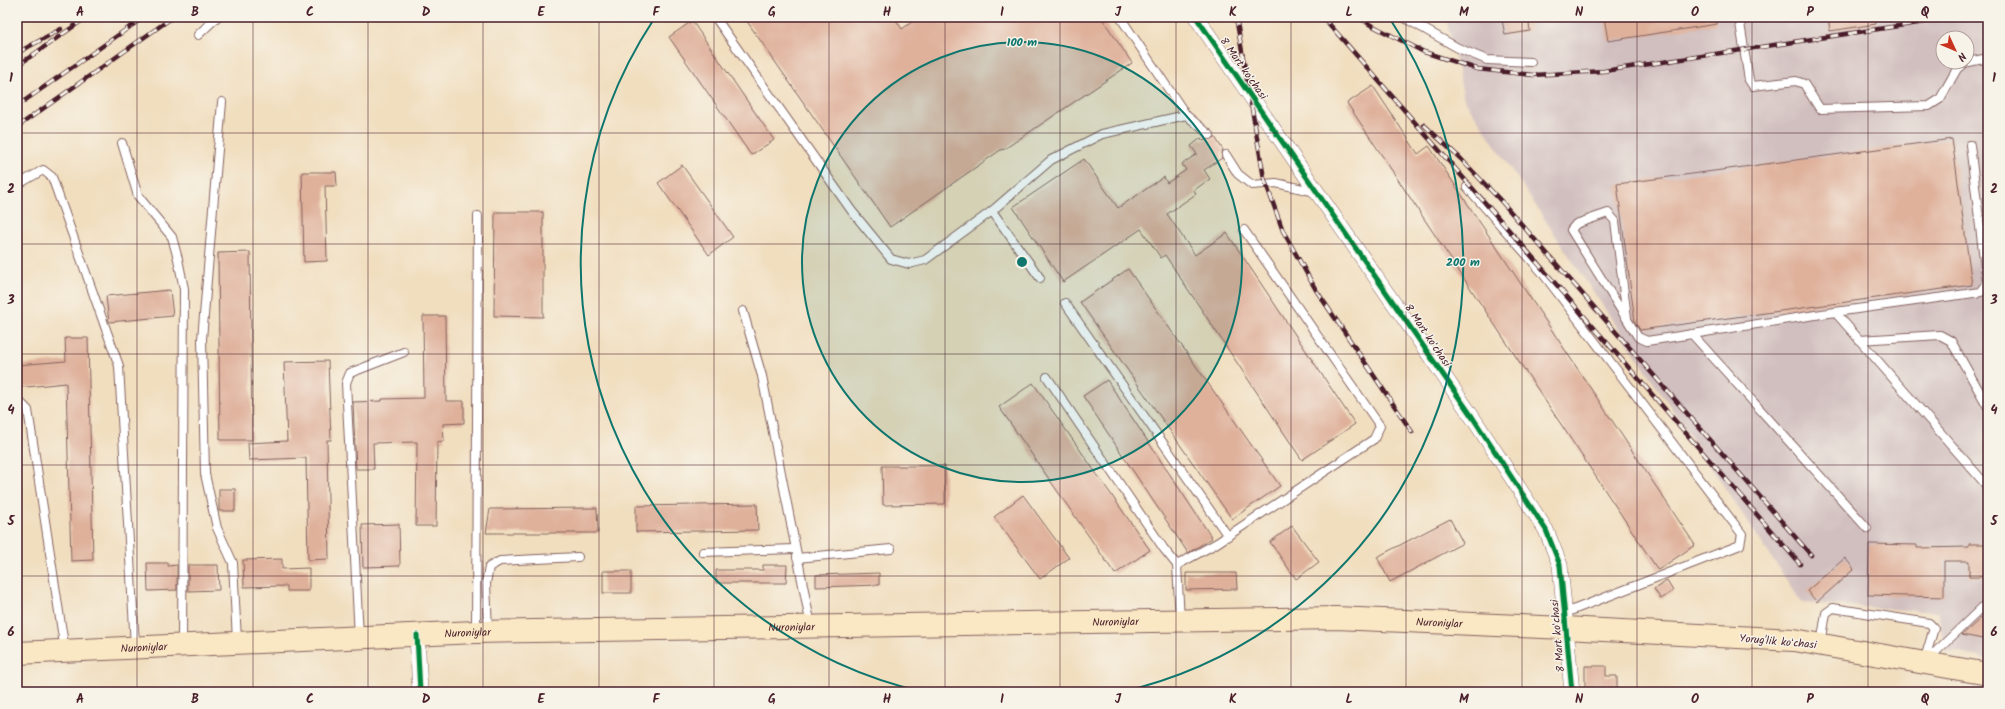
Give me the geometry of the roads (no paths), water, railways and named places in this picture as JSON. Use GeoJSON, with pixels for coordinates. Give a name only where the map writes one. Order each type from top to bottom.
{"type":"FeatureCollection","features":[{"type":"Feature","properties":{"kind":"main road","name":"Nuroniylar"},"geometry":{"type":"LineString","coordinates":[[17,653],[482,632],[1336,618],[1565,620]]}},
{"type":"Feature","properties":{"kind":"main road","name":"Yorug'lik koʻchasi"},"geometry":{"type":"LineString","coordinates":[[1565,620],[1794,640],[1988,674]]}},
{"type":"Feature","properties":{"kind":"street","name":"8 Mart koʻchasi"},"geometry":{"type":"LineString","coordinates":[[1196,17],[1473,418],[1546,530],[1560,565],[1572,692]]}},
{"type":"Feature","properties":{"kind":"street"},"geometry":{"type":"LineString","coordinates":[[417,635],[420,692]]}},
{"type":"Feature","properties":{"kind":"lane"},"geometry":{"type":"LineString","coordinates":[[198,35],[217,17]]}},
{"type":"Feature","properties":{"kind":"lane"},"geometry":{"type":"LineString","coordinates":[[715,17],[851,210],[891,259],[909,264],[925,260],[992,211],[1051,160],[1102,134],[1186,115]]}},
{"type":"Feature","properties":{"kind":"lane"},"geometry":{"type":"LineString","coordinates":[[1120,17],[1186,115],[1210,135]]}},
{"type":"Feature","properties":{"kind":"lane"},"geometry":{"type":"LineString","coordinates":[[1403,17],[1458,48],[1487,60],[1531,62]]}},
{"type":"Feature","properties":{"kind":"lane"},"geometry":{"type":"LineString","coordinates":[[1739,17],[1749,80],[1753,86],[1796,81],[1804,84],[1820,109],[1929,106],[1940,99],[1957,69],[1964,63],[1988,58]]}},
{"type":"Feature","properties":{"kind":"lane"},"geometry":{"type":"LineString","coordinates":[[222,102],[202,339],[204,474],[217,528],[233,563],[237,642]]}},
{"type":"Feature","properties":{"kind":"lane"},"geometry":{"type":"LineString","coordinates":[[122,143],[138,196],[172,237],[184,289],[182,645]]}},
{"type":"Feature","properties":{"kind":"lane"},"geometry":{"type":"LineString","coordinates":[[1627,318],[1615,221],[1608,213],[1576,224],[1572,230],[1638,337],[1647,341],[1834,312],[1981,292],[1987,284],[1970,145]]}},
{"type":"Feature","properties":{"kind":"lane"},"geometry":{"type":"LineString","coordinates":[[1226,155],[1238,174],[1252,185],[1276,183],[1318,192]]}},
{"type":"Feature","properties":{"kind":"lane"},"geometry":{"type":"LineString","coordinates":[[17,185],[43,170],[52,177],[119,366],[136,647]]}},
{"type":"Feature","properties":{"kind":"lane"},"geometry":{"type":"LineString","coordinates":[[1467,187],[1541,271],[1742,534],[1740,545],[1565,620]]}},
{"type":"Feature","properties":{"kind":"lane"},"geometry":{"type":"LineString","coordinates":[[992,211],[1040,278]]}},
{"type":"Feature","properties":{"kind":"lane"},"geometry":{"type":"LineString","coordinates":[[478,216],[482,632]]}},
{"type":"Feature","properties":{"kind":"lane"},"geometry":{"type":"LineString","coordinates":[[1177,565],[1228,536],[1374,439],[1380,426],[1244,230]]}},
{"type":"Feature","properties":{"kind":"lane"},"geometry":{"type":"LineString","coordinates":[[1065,303],[1228,536]]}},
{"type":"Feature","properties":{"kind":"lane"},"geometry":{"type":"LineString","coordinates":[[743,311],[762,376],[811,627]]}},
{"type":"Feature","properties":{"kind":"lane"},"geometry":{"type":"LineString","coordinates":[[1834,312],[1988,487]]}},
{"type":"Feature","properties":{"kind":"lane"},"geometry":{"type":"LineString","coordinates":[[1692,334],[1867,528]]}},
{"type":"Feature","properties":{"kind":"lane"},"geometry":{"type":"LineString","coordinates":[[1859,340],[1940,335],[1951,341],[1988,407]]}},
{"type":"Feature","properties":{"kind":"lane"},"geometry":{"type":"LineString","coordinates":[[360,637],[346,383],[350,373],[404,352]]}},
{"type":"Feature","properties":{"kind":"lane"},"geometry":{"type":"LineString","coordinates":[[1047,377],[1164,549],[1177,565],[1180,621]]}},
{"type":"Feature","properties":{"kind":"lane"},"geometry":{"type":"LineString","coordinates":[[17,403],[20,402],[28,410],[65,651]]}},
{"type":"Feature","properties":{"kind":"lane"},"geometry":{"type":"LineString","coordinates":[[703,552],[795,549]]}},
{"type":"Feature","properties":{"kind":"lane"},"geometry":{"type":"LineString","coordinates":[[797,558],[891,549]]}},
{"type":"Feature","properties":{"kind":"lane"},"geometry":{"type":"LineString","coordinates":[[482,632],[486,583],[489,568],[500,561],[578,557]]}},
{"type":"Feature","properties":{"kind":"lane"},"geometry":{"type":"LineString","coordinates":[[1924,663],[1988,602]]}},
{"type":"Feature","properties":{"kind":"lane"},"geometry":{"type":"LineString","coordinates":[[1820,645],[1826,613],[1833,608],[1928,623],[1934,628],[1924,663]]}},
{"type":"Feature","properties":{"kind":"railway"},"geometry":{"type":"LineString","coordinates":[[17,66],[87,17]]}},
{"type":"Feature","properties":{"kind":"railway"},"geometry":{"type":"LineString","coordinates":[[17,106],[144,17]]}},
{"type":"Feature","properties":{"kind":"railway"},"geometry":{"type":"LineString","coordinates":[[17,127],[173,17]]}},
{"type":"Feature","properties":{"kind":"railway"},"geometry":{"type":"LineString","coordinates":[[1236,17],[1264,178],[1283,231],[1316,290],[1412,432]]}},
{"type":"Feature","properties":{"kind":"railway"},"geometry":{"type":"LineString","coordinates":[[1323,17],[1800,564]]}},
{"type":"Feature","properties":{"kind":"railway"},"geometry":{"type":"LineString","coordinates":[[1359,17],[1369,24],[1424,52],[1477,69],[1533,75],[1604,71],[1957,17]]}},
{"type":"Feature","properties":{"kind":"railway"},"geometry":{"type":"LineString","coordinates":[[17,53],[61,29]]}},
{"type":"Feature","properties":{"kind":"railway"},"geometry":{"type":"LineString","coordinates":[[1424,125],[1461,159],[1502,202],[1811,555]]}}]}
